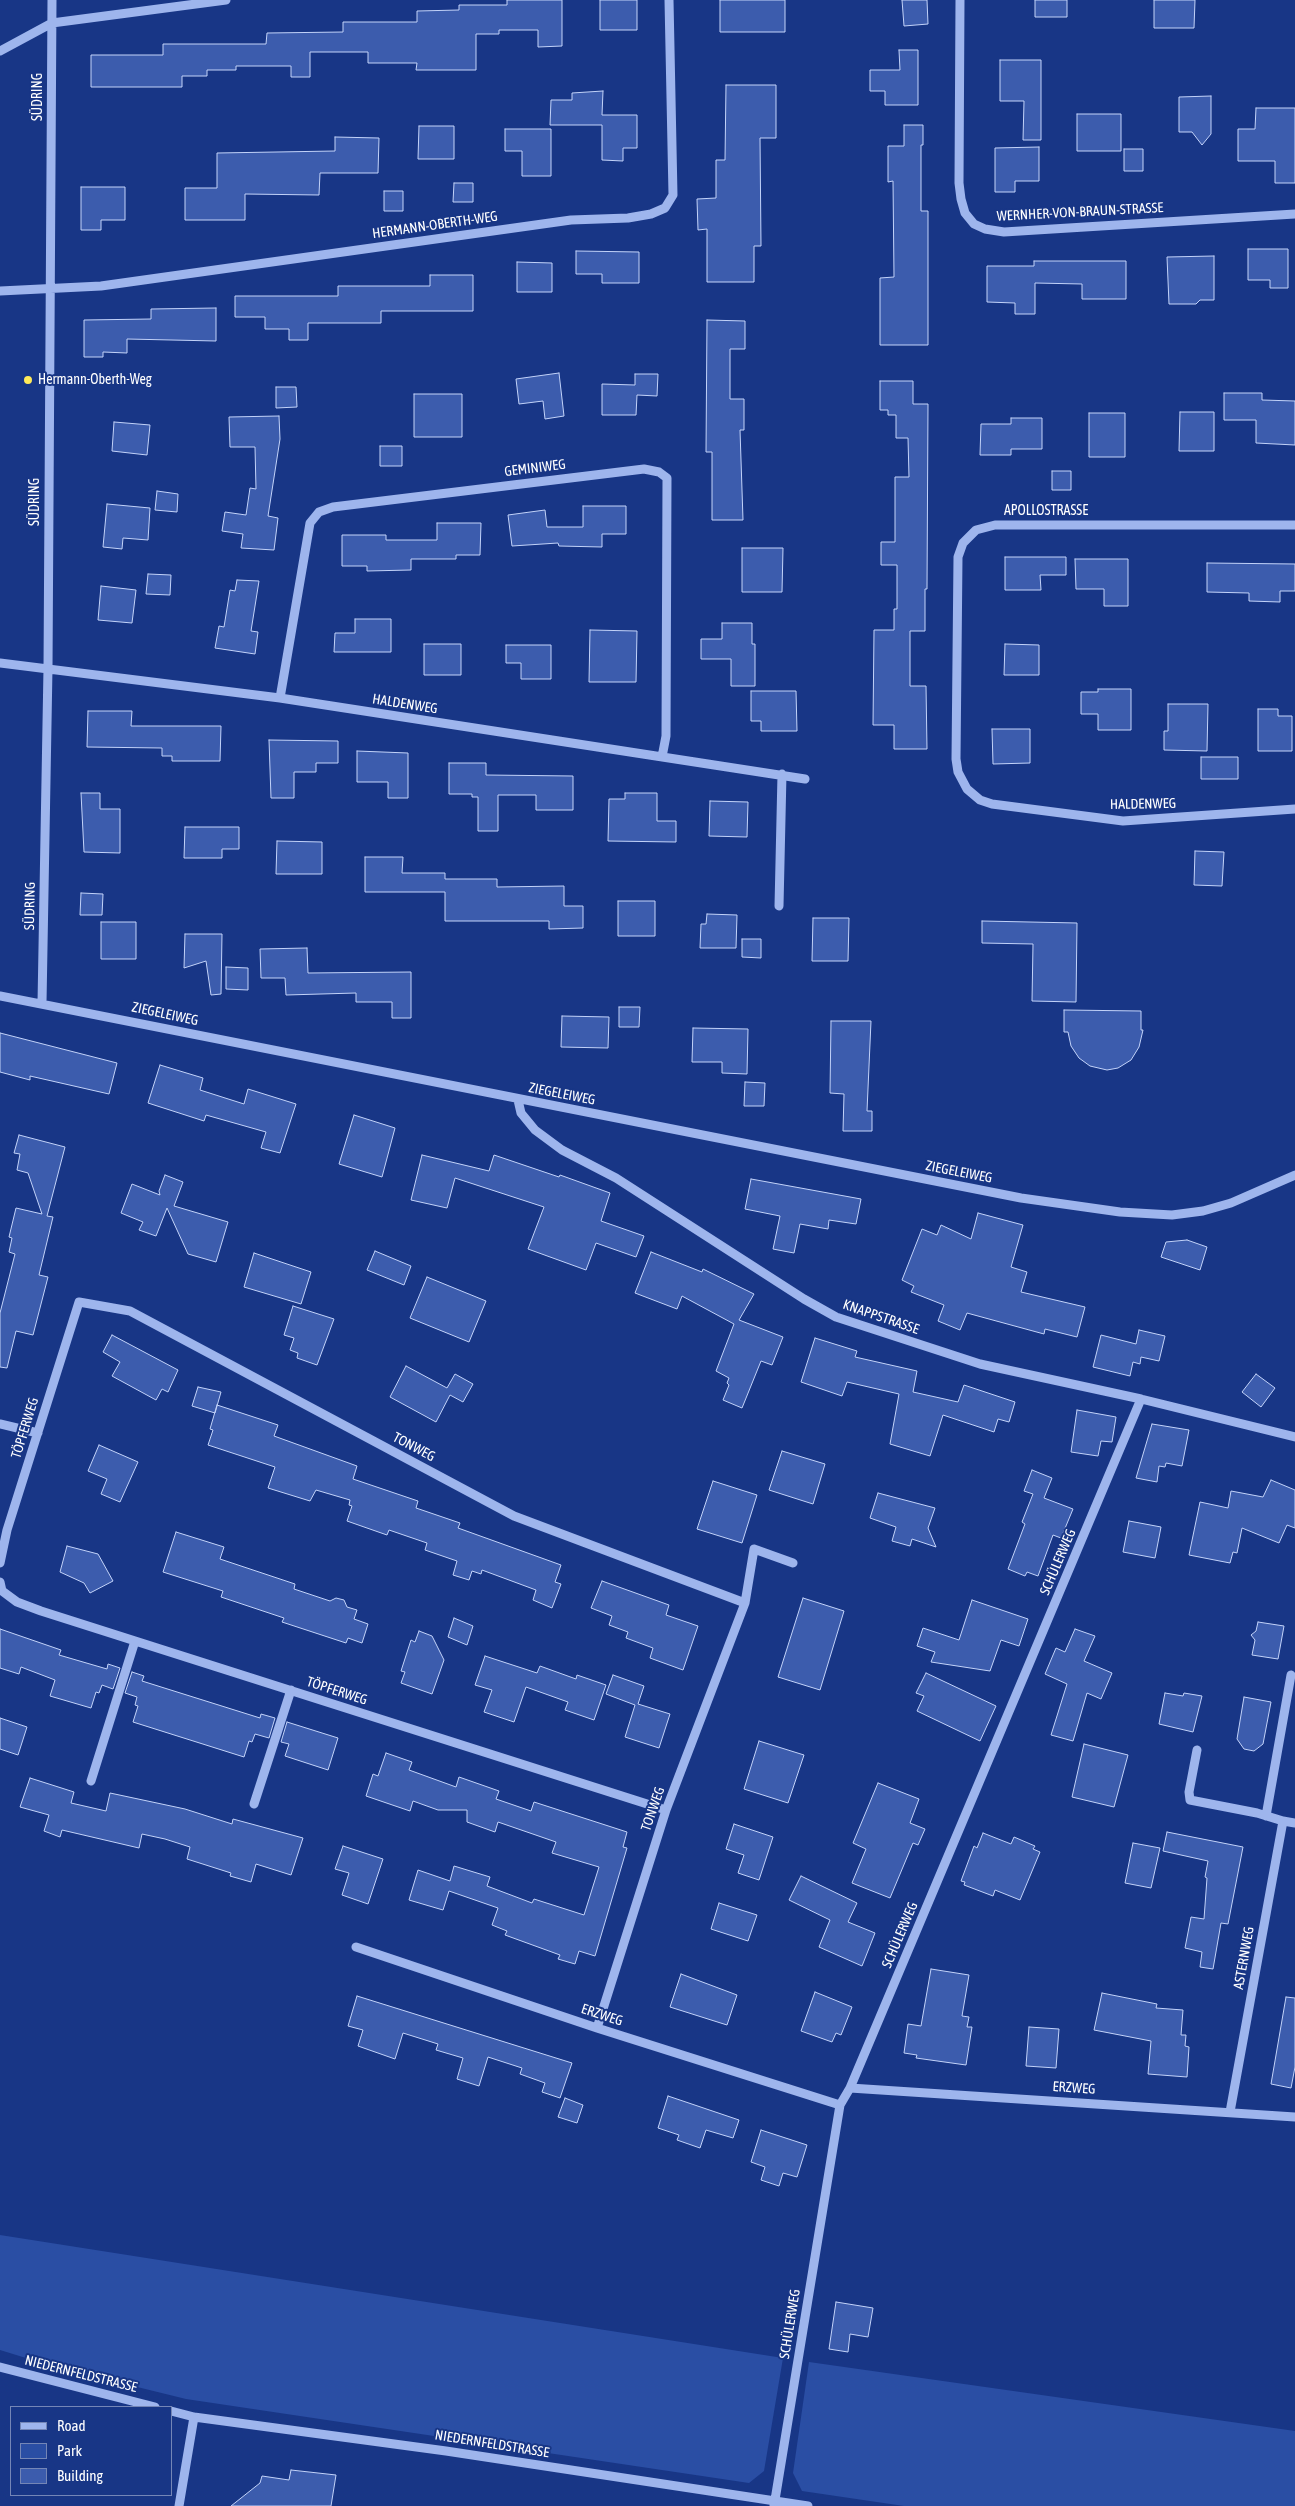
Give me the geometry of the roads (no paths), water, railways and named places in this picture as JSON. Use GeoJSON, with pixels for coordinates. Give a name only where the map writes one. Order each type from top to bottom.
{"type":"FeatureCollection","features":[{"type":"Feature","properties":{"kind":"street","name":"SÜDRING"},"geometry":{"type":"LineString","coordinates":[[42,1004],[48,668],[52,0]]}},
{"type":"Feature","properties":{"kind":"street"},"geometry":{"type":"LineString","coordinates":[[0,51],[52,23],[226,0]]}},
{"type":"Feature","properties":{"kind":"street","name":"HERMANN-OBERTH-WEG"},"geometry":{"type":"LineString","coordinates":[[0,291],[101,286],[571,220],[628,218],[651,214],[665,208],[673,195],[669,0]]}},
{"type":"Feature","properties":{"kind":"street","name":"WERNHER-VON-BRAUN-STRASSE"},"geometry":{"type":"LineString","coordinates":[[960,0],[959,183],[965,212],[974,224],[985,229],[1004,232],[1295,214]]}},
{"type":"Feature","properties":{"kind":"street","name":"GEMINIWEG"},"geometry":{"type":"LineString","coordinates":[[280,698],[310,523],[319,512],[333,507],[644,469],[659,472],[666,478],[666,736],[662,757]]}},
{"type":"Feature","properties":{"kind":"street","name":"APOLLOSTRASSE"},"geometry":{"type":"LineString","coordinates":[[967,789],[958,772],[956,759],[958,558],[964,542],[976,530],[995,525],[1295,525]]}},
{"type":"Feature","properties":{"kind":"street","name":"HALDENWEG"},"geometry":{"type":"LineString","coordinates":[[0,663],[280,698],[580,746],[782,774],[805,779]]}},
{"type":"Feature","properties":{"kind":"street"},"geometry":{"type":"LineString","coordinates":[[779,906],[782,774]]}},
{"type":"Feature","properties":{"kind":"street","name":"HALDENWEG"},"geometry":{"type":"LineString","coordinates":[[967,789],[980,800],[992,804],[1123,822],[1295,809]]}},
{"type":"Feature","properties":{"kind":"street","name":"ZIEGELEIWEG"},"geometry":{"type":"LineString","coordinates":[[0,996],[1021,1198],[1120,1212],[1172,1214],[1203,1211],[1231,1203],[1295,1175]]}},
{"type":"Feature","properties":{"kind":"street","name":"KNAPPSTRASSE"},"geometry":{"type":"LineString","coordinates":[[518,1100],[521,1113],[535,1130],[562,1150],[616,1178],[804,1299],[836,1317],[980,1364],[1295,1437]]}},
{"type":"Feature","properties":{"kind":"street","name":"TÖPFERWEG"},"geometry":{"type":"LineString","coordinates":[[0,1563],[4,1530],[38,1433],[79,1302]]}},
{"type":"Feature","properties":{"kind":"street","name":"TONWEG"},"geometry":{"type":"LineString","coordinates":[[79,1302],[130,1311],[514,1516],[744,1603]]}},
{"type":"Feature","properties":{"kind":"street","name":"SCHÜLERWEG"},"geometry":{"type":"LineString","coordinates":[[775,2504],[840,2105],[850,2088],[1141,1400]]}},
{"type":"Feature","properties":{"kind":"street"},"geometry":{"type":"LineString","coordinates":[[0,1424],[38,1433]]}},
{"type":"Feature","properties":{"kind":"street","name":"TONWEG"},"geometry":{"type":"LineString","coordinates":[[597,2028],[666,1810],[744,1603],[754,1549],[793,1563]]}},
{"type":"Feature","properties":{"kind":"street","name":"TÖPFERWEG"},"geometry":{"type":"LineString","coordinates":[[1,1589],[16,1602],[666,1810]]}},
{"type":"Feature","properties":{"kind":"street"},"geometry":{"type":"LineString","coordinates":[[91,1781],[135,1641]]}},
{"type":"Feature","properties":{"kind":"street"},"geometry":{"type":"LineString","coordinates":[[1266,1816],[1291,1676]]}},
{"type":"Feature","properties":{"kind":"street"},"geometry":{"type":"LineString","coordinates":[[254,1804],[291,1690]]}},
{"type":"Feature","properties":{"kind":"street"},"geometry":{"type":"LineString","coordinates":[[1197,1750],[1189,1792],[1190,1800],[1295,1823]]}},
{"type":"Feature","properties":{"kind":"street","name":"ASTERNWEG"},"geometry":{"type":"LineString","coordinates":[[1230,2112],[1283,1821]]}},
{"type":"Feature","properties":{"kind":"street","name":"ERZWEG"},"geometry":{"type":"LineString","coordinates":[[356,1947],[597,2028],[840,2105]]}},
{"type":"Feature","properties":{"kind":"street","name":"ERZWEG"},"geometry":{"type":"LineString","coordinates":[[850,2088],[1295,2117]]}},
{"type":"Feature","properties":{"kind":"street","name":"NIEDERNFELDSTRASSE"},"geometry":{"type":"LineString","coordinates":[[0,2367],[151,2406]]}},
{"type":"Feature","properties":{"kind":"street","name":"NIEDERNFELDSTRASSE"},"geometry":{"type":"LineString","coordinates":[[172,2411],[194,2417],[446,2451],[775,2504],[808,2506]]}},
{"type":"Feature","properties":{"kind":"street"},"geometry":{"type":"LineString","coordinates":[[179,2506],[194,2417]]}},
{"type":"Feature","properties":{"kind":"place","name":"Hermann-Oberth-Weg"},"geometry":{"type":"Point","coordinates":[28,380]}}]}
